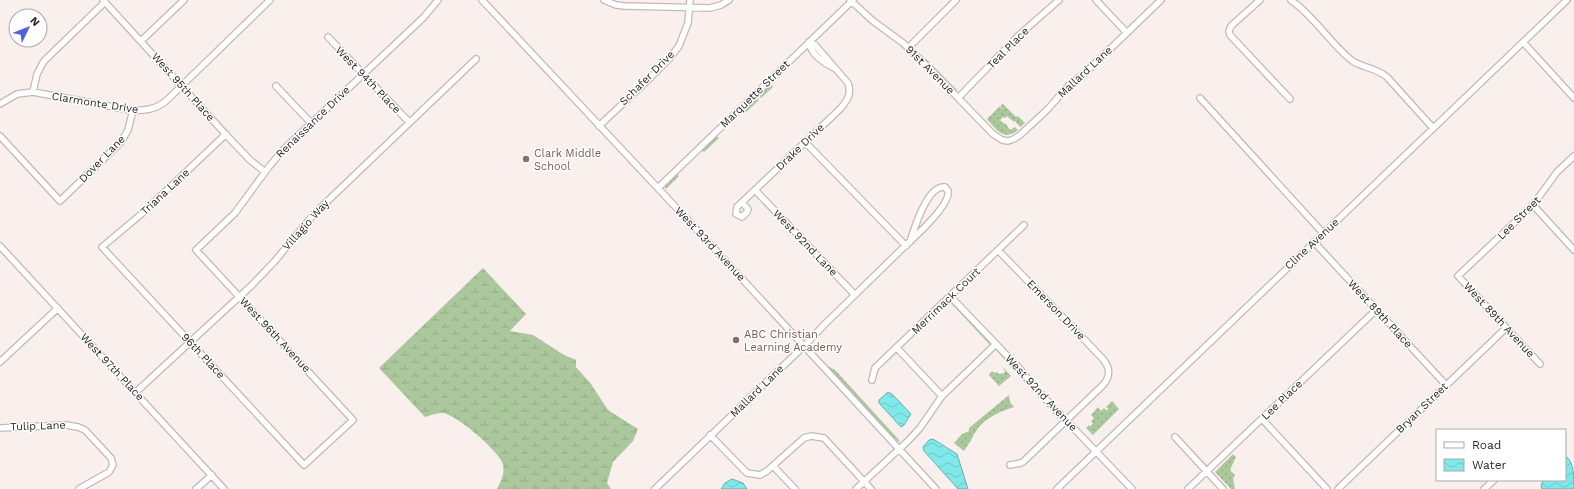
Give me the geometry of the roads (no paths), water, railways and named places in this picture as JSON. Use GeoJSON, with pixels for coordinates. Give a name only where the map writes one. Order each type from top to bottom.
{"type":"FeatureCollection","features":[{"type":"Feature","properties":{"kind":"street"},"geometry":{"type":"LineString","coordinates":[[141,41],[184,0]]}},
{"type":"Feature","properties":{"kind":"street","name":"Clarmonte Drive"},"geometry":{"type":"LineString","coordinates":[[0,104],[16,94],[33,92],[133,110],[146,110],[159,106],[182,86],[270,0]]}},
{"type":"Feature","properties":{"kind":"street","name":"Renaissance Drive"},"geometry":{"type":"LineString","coordinates":[[196,250],[235,213],[281,153],[423,18],[438,0]]}},
{"type":"Feature","properties":{"kind":"street","name":"West 93rd Avenue"},"geometry":{"type":"LineString","coordinates":[[482,0],[936,489]]}},
{"type":"Feature","properties":{"kind":"street"},"geometry":{"type":"LineString","coordinates":[[604,0],[621,5],[689,8],[710,8],[721,5],[729,0]]}},
{"type":"Feature","properties":{"kind":"street","name":"Schafer Drive"},"geometry":{"type":"LineString","coordinates":[[599,126],[669,59],[679,46],[688,23],[690,0]]}},
{"type":"Feature","properties":{"kind":"street","name":"91st Avenue"},"geometry":{"type":"LineString","coordinates":[[852,0],[872,21],[890,32],[908,48],[997,138],[1008,141]]}},
{"type":"Feature","properties":{"kind":"street","name":"Marquette Street"},"geometry":{"type":"LineString","coordinates":[[658,188],[852,0]]}},
{"type":"Feature","properties":{"kind":"street"},"geometry":{"type":"LineString","coordinates":[[908,48],[956,0]]}},
{"type":"Feature","properties":{"kind":"street","name":"Teal Place"},"geometry":{"type":"LineString","coordinates":[[958,98],[1018,36],[1059,0]]}},
{"type":"Feature","properties":{"kind":"street"},"geometry":{"type":"LineString","coordinates":[[1096,0],[1127,33]]}},
{"type":"Feature","properties":{"kind":"street","name":"Mallard Lane"},"geometry":{"type":"LineString","coordinates":[[1008,141],[1020,135],[1048,109],[1068,86],[1084,74],[1161,0]]}},
{"type":"Feature","properties":{"kind":"street"},"geometry":{"type":"LineString","coordinates":[[1260,0],[1231,26],[1229,31],[1230,35],[1290,99]]}},
{"type":"Feature","properties":{"kind":"street"},"geometry":{"type":"LineString","coordinates":[[1290,0],[1304,10],[1349,58],[1361,66],[1372,68],[1381,72],[1387,77],[1433,128]]}},
{"type":"Feature","properties":{"kind":"street","name":"Cline Avenue"},"geometry":{"type":"LineString","coordinates":[[1057,489],[1567,0]]}},
{"type":"Feature","properties":{"kind":"street"},"geometry":{"type":"LineString","coordinates":[[33,92],[37,74],[44,61],[104,1]]}},
{"type":"Feature","properties":{"kind":"street","name":"West 95th Place"},"geometry":{"type":"LineString","coordinates":[[104,1],[250,160],[265,172]]}},
{"type":"Feature","properties":{"kind":"street","name":"West 94th Place"},"geometry":{"type":"LineString","coordinates":[[328,37],[409,122]]}},
{"type":"Feature","properties":{"kind":"street","name":"Drake Drive"},"geometry":{"type":"LineString","coordinates":[[742,202],[806,142],[845,103],[848,98],[848,83],[834,68],[830,60],[815,45],[809,42]]}},
{"type":"Feature","properties":{"kind":"street"},"geometry":{"type":"LineString","coordinates":[[1523,42],[1574,98]]}},
{"type":"Feature","properties":{"kind":"street","name":"Villagio Way"},"geometry":{"type":"LineString","coordinates":[[136,392],[240,296],[274,262],[314,214],[476,59]]}},
{"type":"Feature","properties":{"kind":"street"},"geometry":{"type":"LineString","coordinates":[[276,86],[311,124]]}},
{"type":"Feature","properties":{"kind":"street"},"geometry":{"type":"LineString","coordinates":[[1200,98],[1323,233]]}},
{"type":"Feature","properties":{"kind":"street","name":"Dover Lane"},"geometry":{"type":"LineString","coordinates":[[0,136],[60,201],[122,142],[128,130],[133,110]]}},
{"type":"Feature","properties":{"kind":"street","name":"Triana Lane"},"geometry":{"type":"LineString","coordinates":[[102,247],[145,211],[226,134]]}},
{"type":"Feature","properties":{"kind":"street"},"geometry":{"type":"LineString","coordinates":[[806,142],[908,244]]}},
{"type":"Feature","properties":{"kind":"street","name":"Lee Street"},"geometry":{"type":"LineString","coordinates":[[1458,276],[1534,206],[1557,172],[1574,156]]}},
{"type":"Feature","properties":{"kind":"street","name":"Mallard Lane"},"geometry":{"type":"LineString","coordinates":[[654,489],[804,346],[854,295],[908,244],[926,226],[948,198],[949,194],[945,187],[937,189],[924,205],[919,214],[908,244]]}},
{"type":"Feature","properties":{"kind":"street","name":"West 92nd Lane"},"geometry":{"type":"LineString","coordinates":[[755,190],[854,295]]}},
{"type":"Feature","properties":{"kind":"street"},"geometry":{"type":"LineString","coordinates":[[1534,206],[1574,250]]}},
{"type":"Feature","properties":{"kind":"street","name":"Merrimack Court"},"geometry":{"type":"LineString","coordinates":[[872,380],[875,368],[1024,225]]}},
{"type":"Feature","properties":{"kind":"street","name":"West 89th Place"},"geometry":{"type":"LineString","coordinates":[[1314,242],[1446,385]]}},
{"type":"Feature","properties":{"kind":"street","name":"West 97th Place"},"geometry":{"type":"LineString","coordinates":[[0,246],[224,489]]}},
{"type":"Feature","properties":{"kind":"street","name":"96th Place"},"geometry":{"type":"LineString","coordinates":[[102,247],[304,466]]}},
{"type":"Feature","properties":{"kind":"street","name":"West 96th Avenue"},"geometry":{"type":"LineString","coordinates":[[196,250],[353,420],[304,466]]}},
{"type":"Feature","properties":{"kind":"street","name":"Emerson Drive"},"geometry":{"type":"LineString","coordinates":[[998,250],[1107,364],[1109,372],[1106,382],[1066,420]]}},
{"type":"Feature","properties":{"kind":"street","name":"West 89th Avenue"},"geometry":{"type":"LineString","coordinates":[[1458,276],[1540,364]]}},
{"type":"Feature","properties":{"kind":"street","name":"West 92nd Avenue"},"geometry":{"type":"LineString","coordinates":[[950,296],[1132,489]]}},
{"type":"Feature","properties":{"kind":"street"},"geometry":{"type":"LineString","coordinates":[[0,362],[58,308]]}},
{"type":"Feature","properties":{"kind":"street","name":"Lee Place"},"geometry":{"type":"LineString","coordinates":[[1188,489],[1376,310]]}},
{"type":"Feature","properties":{"kind":"street","name":"Bryan Street"},"geometry":{"type":"LineString","coordinates":[[1338,489],[1506,328]]}},
{"type":"Feature","properties":{"kind":"street"},"geometry":{"type":"LineString","coordinates":[[856,489],[920,428],[942,396],[996,344]]}},
{"type":"Feature","properties":{"kind":"street"},"geometry":{"type":"LineString","coordinates":[[897,348],[942,396]]}},
{"type":"Feature","properties":{"kind":"street"},"geometry":{"type":"LineString","coordinates":[[1010,465],[1021,463],[1066,420]]}},
{"type":"Feature","properties":{"kind":"street"},"geometry":{"type":"LineString","coordinates":[[1262,420],[1327,489]]}},
{"type":"Feature","properties":{"kind":"street","name":"Tulip Lane"},"geometry":{"type":"LineString","coordinates":[[0,428],[75,426],[85,430],[111,458],[113,465],[109,472],[79,489]]}},
{"type":"Feature","properties":{"kind":"street"},"geometry":{"type":"LineString","coordinates":[[710,435],[747,473],[760,475],[773,466],[804,438],[812,436],[824,438],[871,489]]}},
{"type":"Feature","properties":{"kind":"street"},"geometry":{"type":"LineString","coordinates":[[1175,437],[1223,489]]}},
{"type":"Feature","properties":{"kind":"street"},"geometry":{"type":"LineString","coordinates":[[773,466],[795,489]]}},
{"type":"Feature","properties":{"kind":"street"},"geometry":{"type":"LineString","coordinates":[[196,489],[212,475]]}},
{"type":"Feature","properties":{"kind":"street"},"geometry":{"type":"LineString","coordinates":[[1484,489],[1493,481]]}},
{"type":"Feature","properties":{"kind":"water"},"geometry":{"type":"Polygon","coordinates":[[[888,392],[892,394],[911,414],[901,427],[879,403],[879,400],[888,392]]]}},
{"type":"Feature","properties":{"kind":"water"},"geometry":{"type":"Polygon","coordinates":[[[933,439],[957,454],[968,489],[958,489],[924,451],[923,447],[929,440],[933,439]]]}},
{"type":"Feature","properties":{"kind":"water"},"geometry":{"type":"Polygon","coordinates":[[[1566,457],[1568,458],[1572,465],[1574,475],[1574,489],[1542,489],[1541,486],[1543,481],[1566,481],[1566,457]]]}},
{"type":"Feature","properties":{"kind":"water"},"geometry":{"type":"Polygon","coordinates":[[[732,479],[743,483],[747,489],[721,489],[725,483],[732,479]]]}},
{"type":"Feature","properties":{"kind":"place","name":"Clark Middle School"},"geometry":{"type":"Point","coordinates":[526,159]}},
{"type":"Feature","properties":{"kind":"place","name":"ABC Christian Learning Academy"},"geometry":{"type":"Point","coordinates":[736,340]}}]}
